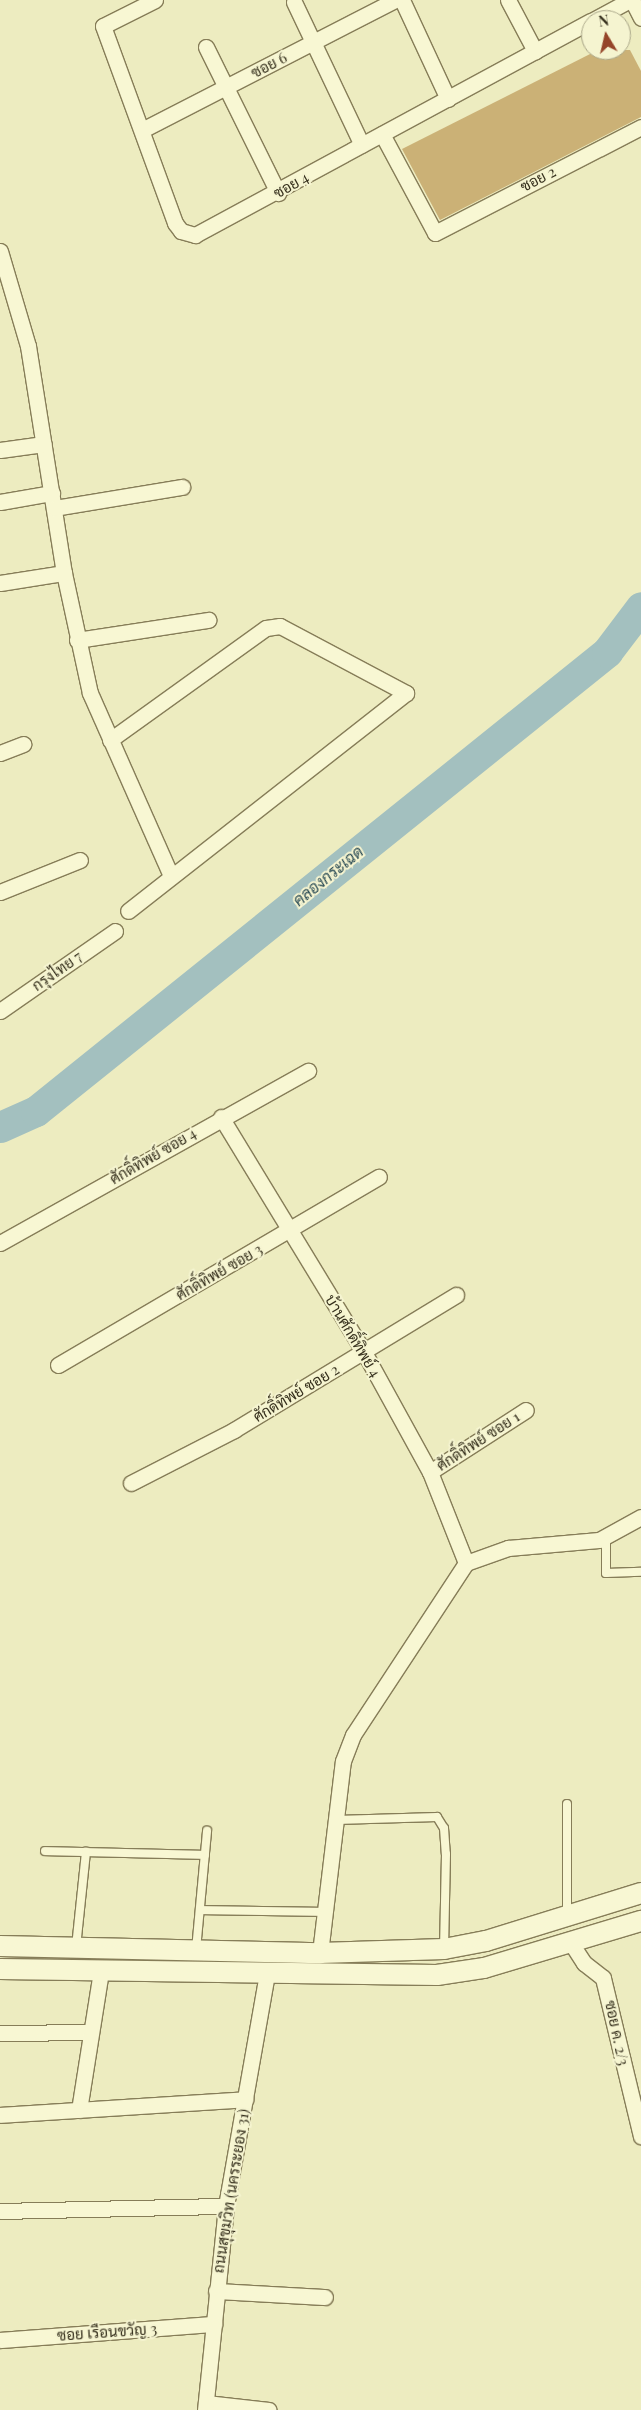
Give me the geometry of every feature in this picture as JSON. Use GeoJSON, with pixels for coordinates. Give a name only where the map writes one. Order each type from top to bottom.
{"type":"FeatureCollection","features":[{"type":"Feature","properties":{"kind":"street","name":"ซอย 4"},"geometry":{"type":"LineString","coordinates":[[154,0],[103,26],[144,129],[175,223],[188,234],[204,234],[382,134],[581,27]]}},
{"type":"Feature","properties":{"kind":"street","name":"ซอย 6"},"geometry":{"type":"LineString","coordinates":[[144,129],[395,0]]}},
{"type":"Feature","properties":{"kind":"street"},"geometry":{"type":"LineString","coordinates":[[402,0],[448,99]]}},
{"type":"Feature","properties":{"kind":"street"},"geometry":{"type":"LineString","coordinates":[[508,0],[535,51]]}},
{"type":"Feature","properties":{"kind":"street","name":"ซอย 4"},"geometry":{"type":"LineString","coordinates":[[612,10],[631,0]]}},
{"type":"Feature","properties":{"kind":"street"},"geometry":{"type":"LineString","coordinates":[[631,0],[641,18]]}},
{"type":"Feature","properties":{"kind":"street"},"geometry":{"type":"LineString","coordinates":[[294,2],[310,44],[362,145]]}},
{"type":"Feature","properties":{"kind":"street"},"geometry":{"type":"LineString","coordinates":[[206,47],[222,88],[278,192]]}},
{"type":"Feature","properties":{"kind":"street","name":"ซอย 2"},"geometry":{"type":"LineString","coordinates":[[382,134],[435,232],[641,127]]}},
{"type":"Feature","properties":{"kind":"street"},"geometry":{"type":"LineString","coordinates":[[0,251],[28,346],[54,500],[64,573],[90,693],[171,876]]}},
{"type":"Feature","properties":{"kind":"street"},"geometry":{"type":"LineString","coordinates":[[0,450],[44,444]]}},
{"type":"Feature","properties":{"kind":"street"},"geometry":{"type":"LineString","coordinates":[[0,502],[54,500],[182,487]]}},
{"type":"Feature","properties":{"kind":"street"},"geometry":{"type":"LineString","coordinates":[[0,583],[64,573]]}},
{"type":"Feature","properties":{"kind":"street"},"geometry":{"type":"LineString","coordinates":[[77,640],[208,620]]}},
{"type":"Feature","properties":{"kind":"street"},"geometry":{"type":"LineString","coordinates":[[110,740],[266,628],[280,626],[406,694],[128,911]]}},
{"type":"Feature","properties":{"kind":"street"},"geometry":{"type":"LineString","coordinates":[[0,753],[23,744]]}},
{"type":"Feature","properties":{"kind":"street"},"geometry":{"type":"LineString","coordinates":[[0,892],[80,860]]}},
{"type":"Feature","properties":{"kind":"street","name":"กรุงไทย 7"},"geometry":{"type":"LineString","coordinates":[[0,1011],[115,931]]}},
{"type":"Feature","properties":{"kind":"street","name":"ศักดิ์ทิพย์ ซอย 4"},"geometry":{"type":"LineString","coordinates":[[0,1243],[221,1117],[308,1071]]}},
{"type":"Feature","properties":{"kind":"street","name":"บ้านศักดิ์ทิพย์ 4"},"geometry":{"type":"LineString","coordinates":[[221,1117],[289,1232],[364,1352],[430,1472],[466,1563]]}},
{"type":"Feature","properties":{"kind":"street","name":"ศักดิ์ทิพย์ ซอย 3"},"geometry":{"type":"LineString","coordinates":[[58,1366],[289,1232],[379,1177]]}},
{"type":"Feature","properties":{"kind":"street","name":"ศักดิ์ทิพย์ ซอย 2"},"geometry":{"type":"LineString","coordinates":[[131,1483],[234,1430],[456,1294]]}},
{"type":"Feature","properties":{"kind":"street","name":"ศักดิ์ทิพย์ ซอย 1"},"geometry":{"type":"LineString","coordinates":[[430,1472],[526,1410]]}},
{"type":"Feature","properties":{"kind":"street"},"geometry":{"type":"LineString","coordinates":[[320,1953],[343,1761],[353,1735],[466,1563],[508,1548],[606,1537],[641,1517]]}},
{"type":"Feature","properties":{"kind":"street"},"geometry":{"type":"LineString","coordinates":[[0,1946],[320,1953],[444,1949],[567,1918],[641,1893]]}},
{"type":"Feature","properties":{"kind":"street"},"geometry":{"type":"LineString","coordinates":[[0,1969],[437,1975],[484,1968],[571,1943],[641,1920]]}},
{"type":"Feature","properties":{"kind":"street","name":"ซอย ค. 2/3"},"geometry":{"type":"LineString","coordinates":[[571,1943],[584,1963],[603,1978],[641,2136]]}},
{"type":"Feature","properties":{"kind":"street"},"geometry":{"type":"LineString","coordinates":[[79,2110],[101,1971]]}},
{"type":"Feature","properties":{"kind":"street","name":"ถนนสุขุมวิท (นครระยอง 31)"},"geometry":{"type":"LineString","coordinates":[[206,2406],[226,2206],[267,1974]]}},
{"type":"Feature","properties":{"kind":"street"},"geometry":{"type":"LineString","coordinates":[[0,2033],[91,2032]]}},
{"type":"Feature","properties":{"kind":"street"},"geometry":{"type":"LineString","coordinates":[[0,2115],[245,2099]]}},
{"type":"Feature","properties":{"kind":"street"},"geometry":{"type":"LineString","coordinates":[[0,2211],[226,2206]]}},
{"type":"Feature","properties":{"kind":"street"},"geometry":{"type":"LineString","coordinates":[[216,2291],[325,2297]]}},
{"type":"Feature","properties":{"kind":"street","name":"ซอย เรือนขวัญ 3"},"geometry":{"type":"LineString","coordinates":[[0,2340],[214,2324]]}},
{"type":"Feature","properties":{"kind":"street"},"geometry":{"type":"LineString","coordinates":[[206,2406],[269,2410]]}},
{"type":"Feature","properties":{"kind":"lane"},"geometry":{"type":"LineString","coordinates":[[606,1537],[606,1573],[641,1572]]}},
{"type":"Feature","properties":{"kind":"lane"},"geometry":{"type":"LineString","coordinates":[[567,1804],[567,1918]]}},
{"type":"Feature","properties":{"kind":"lane"},"geometry":{"type":"LineString","coordinates":[[336,1820],[437,1817],[444,1828],[446,1854],[444,1949]]}},
{"type":"Feature","properties":{"kind":"lane"},"geometry":{"type":"LineString","coordinates":[[196,1950],[207,1831]]}},
{"type":"Feature","properties":{"kind":"lane"},"geometry":{"type":"LineString","coordinates":[[45,1851],[205,1855]]}},
{"type":"Feature","properties":{"kind":"lane"},"geometry":{"type":"LineString","coordinates":[[76,1947],[86,1852]]}},
{"type":"Feature","properties":{"kind":"lane"},"geometry":{"type":"LineString","coordinates":[[200,1910],[325,1912]]}},
{"type":"Feature","properties":{"kind":"building"},"geometry":{"type":"Polygon","coordinates":[[[631,52],[641,71],[641,117],[440,220],[402,149],[581,59],[631,60],[631,52]]]}},
{"type":"Feature","properties":{"kind":"waterway","name":"คลองกระเฉด"},"geometry":{"type":"LineString","coordinates":[[0,1127],[36,1111],[607,652],[641,607]]}}]}
